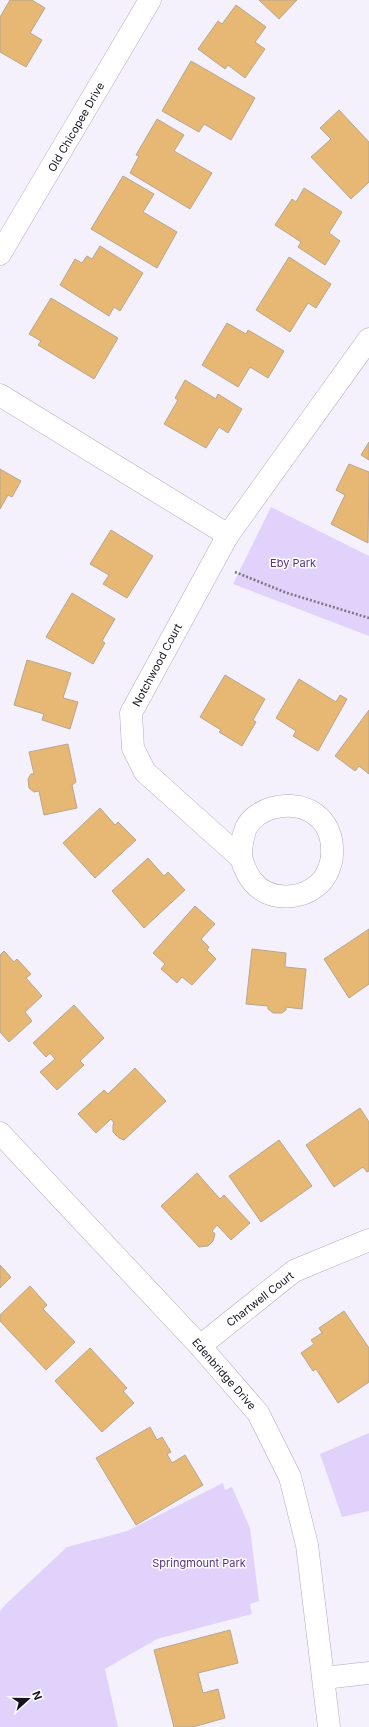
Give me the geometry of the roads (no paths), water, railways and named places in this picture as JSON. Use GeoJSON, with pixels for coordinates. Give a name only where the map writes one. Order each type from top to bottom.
{"type":"FeatureCollection","features":[{"type":"Feature","properties":{"kind":"street","name":"Old Chicopee Drive"},"geometry":{"type":"LineString","coordinates":[[0,254],[150,0]]}},
{"type":"Feature","properties":{"kind":"street","name":"Notchwood Court"},"geometry":{"type":"LineString","coordinates":[[241,858],[241,842],[247,827],[252,820],[264,810],[285,804],[301,806],[316,814],[326,826],[333,843],[332,863],[320,883],[306,893],[286,897],[269,894],[254,884],[246,873],[241,858],[145,772],[133,748],[131,713],[228,535],[369,339]]}},
{"type":"Feature","properties":{"kind":"street"},"geometry":{"type":"LineString","coordinates":[[0,395],[228,535]]}},
{"type":"Feature","properties":{"kind":"street","name":"Edenbridge Drive"},"geometry":{"type":"LineString","coordinates":[[0,1133],[200,1346],[258,1413],[290,1477],[307,1546],[324,1678],[328,1727]]}},
{"type":"Feature","properties":{"kind":"street","name":"Chartwell Court"},"geometry":{"type":"LineString","coordinates":[[200,1346],[294,1271],[369,1240]]}},
{"type":"Feature","properties":{"kind":"street"},"geometry":{"type":"LineString","coordinates":[[324,1678],[369,1673]]}},
{"type":"Feature","properties":{"kind":"park label","name":"Eby Park"},"geometry":{"type":"Point","coordinates":[293,563]}},
{"type":"Feature","properties":{"kind":"park label","name":"Springmount Park"},"geometry":{"type":"Point","coordinates":[199,1563]}}]}
